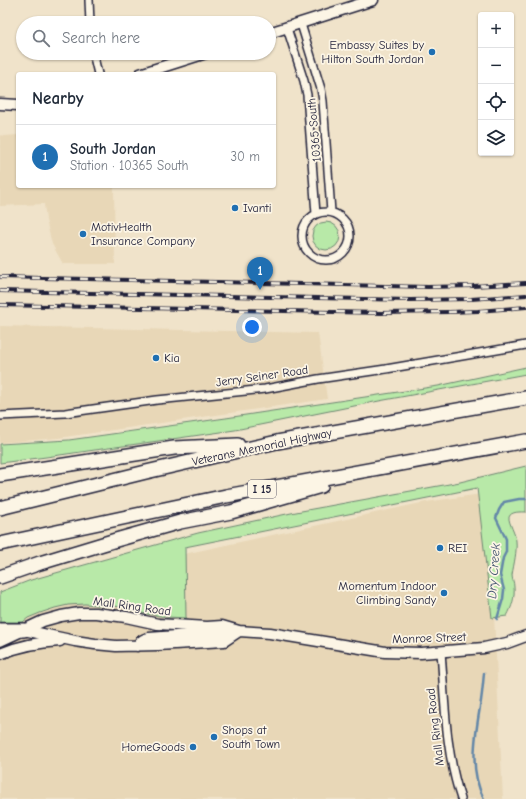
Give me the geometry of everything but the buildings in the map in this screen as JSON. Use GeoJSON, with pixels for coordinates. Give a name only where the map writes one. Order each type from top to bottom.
{"type":"FeatureCollection","features":[{"type":"Feature","properties":{"kind":"highway","name":"Veterans Memorial Highway"},"geometry":{"type":"LineString","coordinates":[[0,508],[277,442],[526,398]]}},
{"type":"Feature","properties":{"kind":"highway","name":"I 15"},"geometry":{"type":"LineString","coordinates":[[0,544],[226,496],[526,441]]}},
{"type":"Feature","properties":{"kind":"highway"},"geometry":{"type":"LineString","coordinates":[[0,475],[174,448],[277,442]]}},
{"type":"Feature","properties":{"kind":"highway"},"geometry":{"type":"LineString","coordinates":[[0,577],[116,540],[180,522],[231,512],[390,466]]}},
{"type":"Feature","properties":{"kind":"highway"},"geometry":{"type":"LineString","coordinates":[[0,630],[24,630]]}},
{"type":"Feature","properties":{"kind":"street"},"geometry":{"type":"LineString","coordinates":[[88,0],[89,16]]}},
{"type":"Feature","properties":{"kind":"street"},"geometry":{"type":"LineString","coordinates":[[276,31],[373,0]]}},
{"type":"Feature","properties":{"kind":"street","name":"10365 South"},"geometry":{"type":"LineString","coordinates":[[301,24],[321,89],[323,101],[331,212]]}},
{"type":"Feature","properties":{"kind":"street","name":"10365 South"},"geometry":{"type":"LineString","coordinates":[[287,28],[307,95],[316,214]]}},
{"type":"Feature","properties":{"kind":"street"},"geometry":{"type":"LineString","coordinates":[[95,60],[98,72]]}},
{"type":"Feature","properties":{"kind":"street"},"geometry":{"type":"LineString","coordinates":[[146,72],[184,60]]}},
{"type":"Feature","properties":{"kind":"street"},"geometry":{"type":"LineString","coordinates":[[0,104],[16,105]]}},
{"type":"Feature","properties":{"kind":"street"},"geometry":{"type":"LineString","coordinates":[[323,212],[331,212],[339,215],[346,223],[350,240],[343,252],[336,257],[328,260],[319,259],[306,249],[302,241],[302,232],[305,224],[311,217],[323,212]]}},
{"type":"Feature","properties":{"kind":"street","name":"Jerry Seiner Road"},"geometry":{"type":"LineString","coordinates":[[0,416],[65,413],[157,400],[265,389],[526,345]]}},
{"type":"Feature","properties":{"kind":"street","name":"Mall Ring Road"},"geometry":{"type":"LineString","coordinates":[[0,641],[43,621],[79,613],[119,615],[158,624],[222,626],[239,631],[284,636]]}},
{"type":"Feature","properties":{"kind":"street"},"geometry":{"type":"LineString","coordinates":[[24,630],[75,641],[116,646],[224,641],[239,631]]}},
{"type":"Feature","properties":{"kind":"street","name":"Monroe Street"},"geometry":{"type":"LineString","coordinates":[[284,636],[385,652],[421,653],[484,648],[507,643],[526,636]]}},
{"type":"Feature","properties":{"kind":"street"},"geometry":{"type":"LineString","coordinates":[[0,654],[38,643],[75,641]]}},
{"type":"Feature","properties":{"kind":"street","name":"Mall Ring Road"},"geometry":{"type":"LineString","coordinates":[[441,652],[446,726],[451,758],[461,799]]}},
{"type":"Feature","properties":{"kind":"shaded area"},"geometry":{"type":"Polygon","coordinates":[[[0,135],[16,135],[16,188],[114,188],[115,264],[63,264],[52,244],[44,204],[0,206],[0,135]]]}},
{"type":"Feature","properties":{"kind":"shaded area"},"geometry":{"type":"Polygon","coordinates":[[[0,326],[318,333],[327,399],[58,438],[0,443],[0,326]]]}},
{"type":"Feature","properties":{"kind":"shaded area","name":"Shops at South Town"},"geometry":{"type":"Polygon","coordinates":[[[488,493],[503,799],[0,799],[0,602],[77,577],[426,502],[488,493]]]}},
{"type":"Feature","properties":{"kind":"green space"},"geometry":{"type":"Polygon","coordinates":[[[326,222],[336,226],[340,236],[336,246],[326,250],[316,246],[312,236],[316,226],[326,222]]]}},
{"type":"Feature","properties":{"kind":"green space"},"geometry":{"type":"Polygon","coordinates":[[[526,367],[526,374],[379,401],[235,430],[0,463],[0,444],[69,440],[226,418],[438,386],[526,367]]]}},
{"type":"Feature","properties":{"kind":"green space"},"geometry":{"type":"Polygon","coordinates":[[[526,466],[526,512],[514,513],[509,517],[516,538],[516,545],[512,575],[514,594],[512,606],[507,616],[492,618],[477,488],[185,547],[186,618],[141,613],[122,607],[85,604],[68,605],[55,608],[28,618],[23,622],[0,622],[0,592],[31,580],[198,533],[296,512],[460,482],[526,466]]]}},
{"type":"Feature","properties":{"kind":"waterway","name":"Dry Creek"},"geometry":{"type":"LineString","coordinates":[[497,619],[503,599],[504,590],[500,575],[503,558],[506,552],[506,539],[496,518],[504,502],[526,499]]}},
{"type":"Feature","properties":{"kind":"waterway","name":"Dry Creek"},"geometry":{"type":"LineString","coordinates":[[484,673],[474,754],[476,777],[484,799]]}},
{"type":"Feature","properties":{"kind":"railway"},"geometry":{"type":"LineString","coordinates":[[0,277],[428,287],[526,283]]}},
{"type":"Feature","properties":{"kind":"railway"},"geometry":{"type":"LineString","coordinates":[[0,291],[410,300],[471,299],[526,295]]}},
{"type":"Feature","properties":{"kind":"railway"},"geometry":{"type":"LineString","coordinates":[[0,305],[381,313],[478,311],[526,307]]}},
{"type":"Feature","properties":{"kind":"place","name":"Embassy Suites by Hilton South Jordan"},"geometry":{"type":"Point","coordinates":[432,52]}},
{"type":"Feature","properties":{"kind":"place","name":"Ivanti"},"geometry":{"type":"Point","coordinates":[235,208]}},
{"type":"Feature","properties":{"kind":"place","name":"MotivHealth Insurance Company"},"geometry":{"type":"Point","coordinates":[83,234]}},
{"type":"Feature","properties":{"kind":"place","name":"South Jordan"},"geometry":{"type":"Point","coordinates":[260,290]}},
{"type":"Feature","properties":{"kind":"place","name":"Kia"},"geometry":{"type":"Point","coordinates":[156,358]}},
{"type":"Feature","properties":{"kind":"place","name":"REI"},"geometry":{"type":"Point","coordinates":[440,548]}},
{"type":"Feature","properties":{"kind":"place","name":"Momentum Indoor Climbing Sandy"},"geometry":{"type":"Point","coordinates":[444,593]}},
{"type":"Feature","properties":{"kind":"place","name":"Shops at South Town"},"geometry":{"type":"Point","coordinates":[214,737]}},
{"type":"Feature","properties":{"kind":"place","name":"HomeGoods"},"geometry":{"type":"Point","coordinates":[193,747]}}]}
